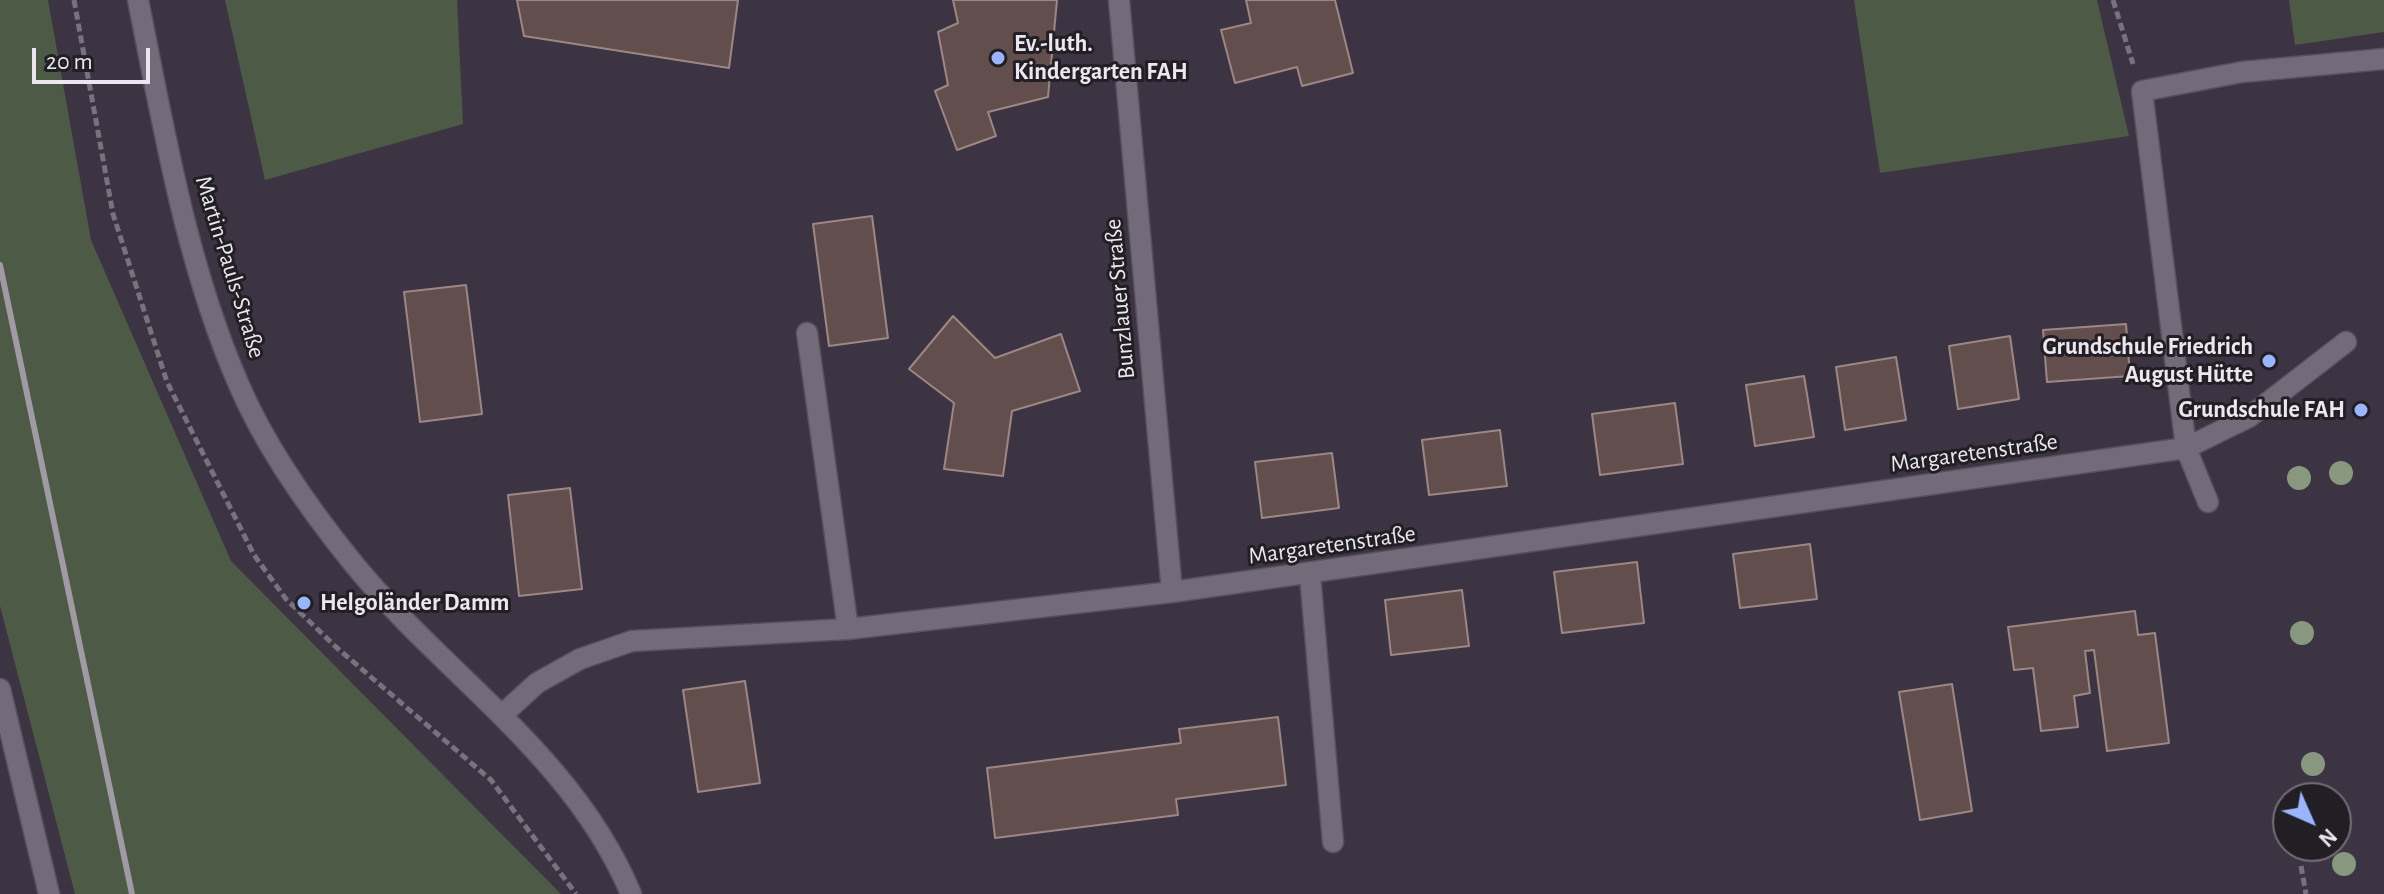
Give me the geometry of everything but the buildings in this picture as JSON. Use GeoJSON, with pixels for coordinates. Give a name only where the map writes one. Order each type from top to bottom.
{"type":"FeatureCollection","features":[{"type":"Feature","properties":{"kind":"street","name":"Martin-Pauls-Straße"},"geometry":{"type":"LineString","coordinates":[[138,0],[183,209],[208,300],[239,387],[276,452],[354,564],[396,610],[503,714],[581,803],[631,894]]}},
{"type":"Feature","properties":{"kind":"street","name":"Bunzlauer Straße"},"geometry":{"type":"LineString","coordinates":[[1119,0],[1172,592]]}},
{"type":"Feature","properties":{"kind":"street"},"geometry":{"type":"LineString","coordinates":[[2208,502],[2186,448],[2142,91],[2242,72],[2384,59]]}},
{"type":"Feature","properties":{"kind":"street"},"geometry":{"type":"LineString","coordinates":[[807,333],[848,629]]}},
{"type":"Feature","properties":{"kind":"street","name":"Margaretenstraße"},"geometry":{"type":"LineString","coordinates":[[503,714],[537,683],[580,659],[632,641],[848,629],[1310,575],[2186,448],[2249,417],[2346,342]]}},
{"type":"Feature","properties":{"kind":"street"},"geometry":{"type":"LineString","coordinates":[[1310,575],[1333,842]]}},
{"type":"Feature","properties":{"kind":"street"},"geometry":{"type":"LineString","coordinates":[[0,689],[49,894]]}},
{"type":"Feature","properties":{"kind":"path"},"geometry":{"type":"LineString","coordinates":[[2113,0],[2142,91]]}},
{"type":"Feature","properties":{"kind":"path"},"geometry":{"type":"LineString","coordinates":[[2301,866],[2306,894]]}},
{"type":"Feature","properties":{"kind":"green space"},"geometry":{"type":"Polygon","coordinates":[[[0,0],[48,0],[91,240],[231,561],[561,894],[75,894],[0,606],[0,0]]]}},
{"type":"Feature","properties":{"kind":"green space"},"geometry":{"type":"Polygon","coordinates":[[[225,0],[457,0],[463,124],[265,180],[225,0]]]}},
{"type":"Feature","properties":{"kind":"green space"},"geometry":{"type":"Polygon","coordinates":[[[1854,0],[2097,0],[2129,136],[1880,173],[1854,0]]]}},
{"type":"Feature","properties":{"kind":"green space"},"geometry":{"type":"Polygon","coordinates":[[[2289,0],[2384,0],[2384,32],[2295,45],[2289,0]]]}},
{"type":"Feature","properties":{"kind":"railway"},"geometry":{"type":"LineString","coordinates":[[0,265],[132,894]]}},
{"type":"Feature","properties":{"kind":"place","name":"Ev.-luth. Kindergarten FAH"},"geometry":{"type":"Point","coordinates":[998,58]}},
{"type":"Feature","properties":{"kind":"place","name":"Grundschule Friedrich August Hütte"},"geometry":{"type":"Point","coordinates":[2269,361]}},
{"type":"Feature","properties":{"kind":"place","name":"Grundschule FAH"},"geometry":{"type":"Point","coordinates":[2361,410]}},
{"type":"Feature","properties":{"kind":"place","name":"Helgoländer Damm"},"geometry":{"type":"Point","coordinates":[304,603]}}]}
